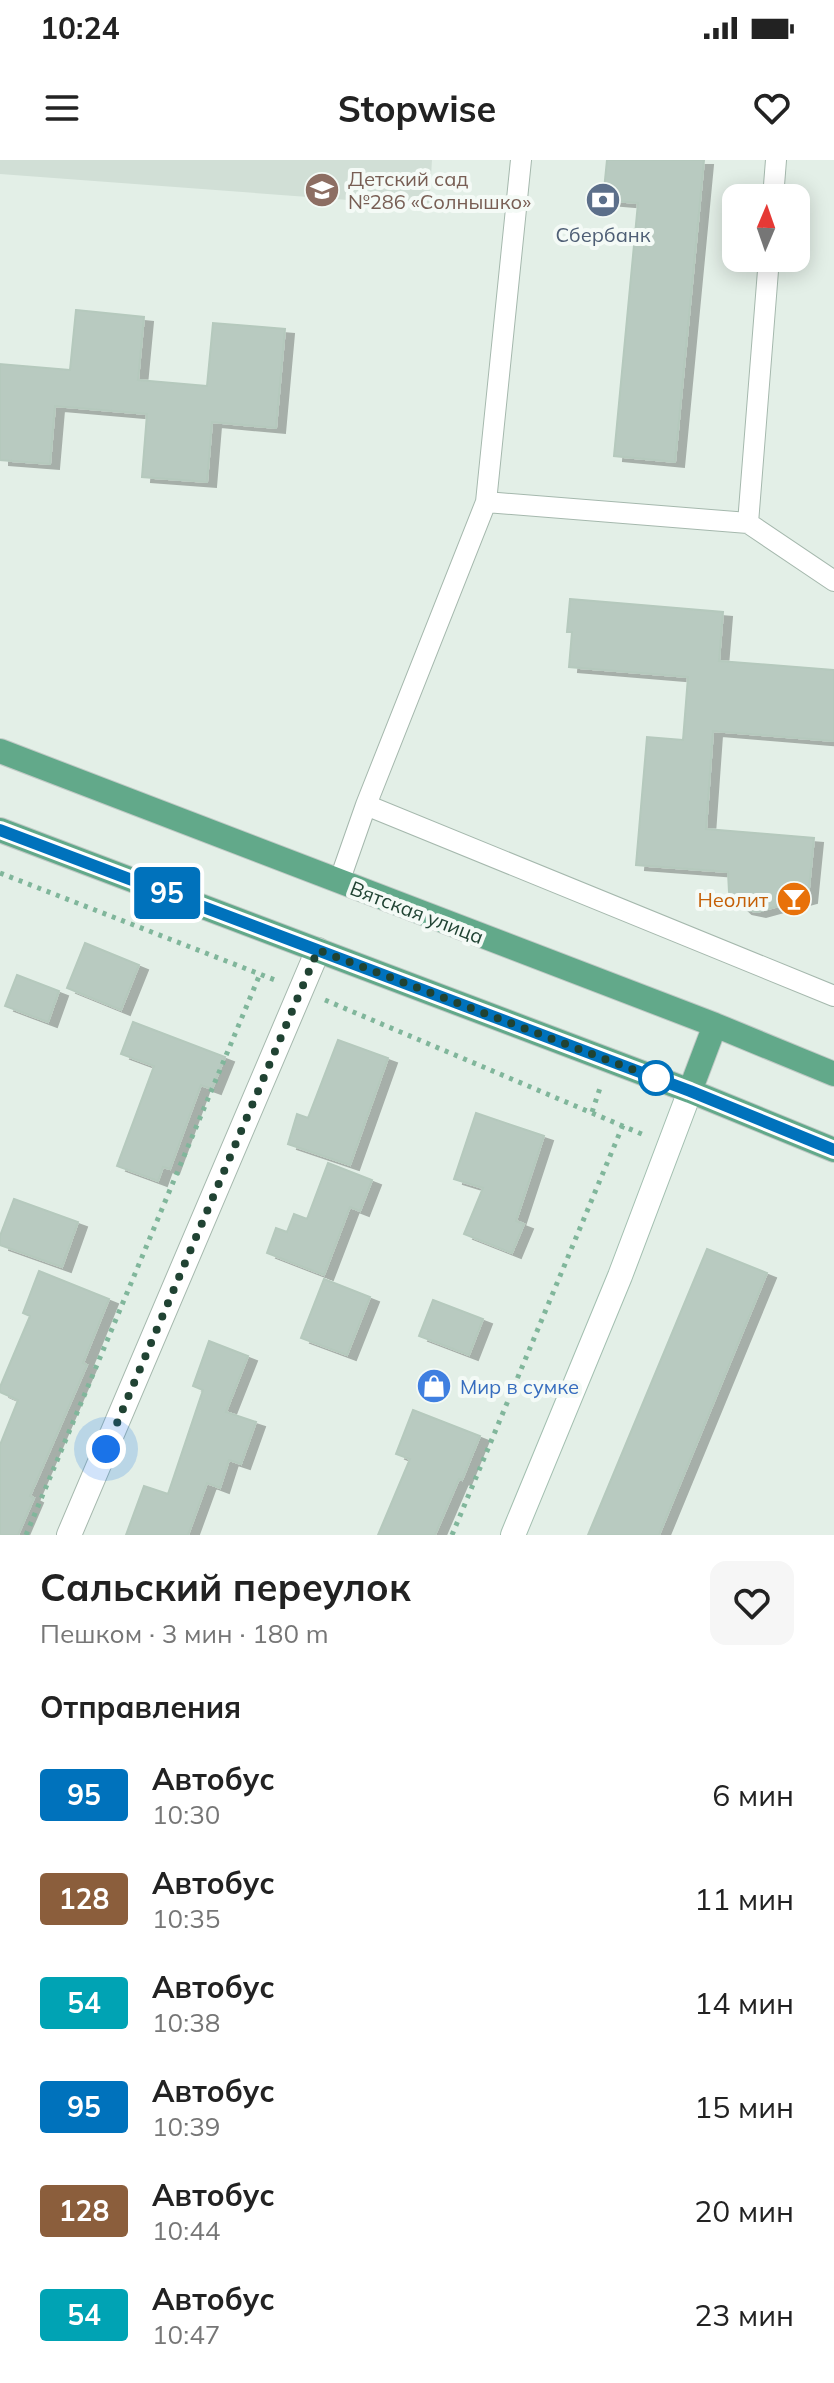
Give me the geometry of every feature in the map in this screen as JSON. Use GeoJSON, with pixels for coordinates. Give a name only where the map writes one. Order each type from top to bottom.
{"type":"FeatureCollection","features":[{"type":"Feature","properties":{"kind":"main road","name":"Вятская улица"},"geometry":{"type":"LineString","coordinates":[[0,751],[715,1025],[834,1074]]}},
{"type":"Feature","properties":{"kind":"main road"},"geometry":{"type":"LineString","coordinates":[[0,830],[690,1091],[834,1150]]}},
{"type":"Feature","properties":{"kind":"main road"},"geometry":{"type":"LineString","coordinates":[[690,1091],[715,1025]]}},
{"type":"Feature","properties":{"kind":"street"},"geometry":{"type":"LineString","coordinates":[[69,1535],[318,950]]}},
{"type":"Feature","properties":{"kind":"street"},"geometry":{"type":"LineString","coordinates":[[513,1535],[620,1276],[690,1091]]}},
{"type":"Feature","properties":{"kind":"lane"},"geometry":{"type":"LineString","coordinates":[[339,882],[366,805],[486,502],[521,160]]}},
{"type":"Feature","properties":{"kind":"lane"},"geometry":{"type":"LineString","coordinates":[[774,184],[776,160]]}},
{"type":"Feature","properties":{"kind":"lane"},"geometry":{"type":"LineString","coordinates":[[748,523],[768,272]]}},
{"type":"Feature","properties":{"kind":"lane"},"geometry":{"type":"LineString","coordinates":[[486,502],[748,523],[834,581]]}},
{"type":"Feature","properties":{"kind":"lane"},"geometry":{"type":"LineString","coordinates":[[366,805],[834,996]]}},
{"type":"Feature","properties":{"kind":"path"},"geometry":{"type":"LineString","coordinates":[[26,1535],[260,974]]}},
{"type":"Feature","properties":{"kind":"path"},"geometry":{"type":"LineString","coordinates":[[452,1535],[623,1125]]}},
{"type":"Feature","properties":{"kind":"shaded area","name":"Детский сад №286 «Солнышко»"},"geometry":{"type":"Polygon","coordinates":[[[0,160],[432,160],[429,206],[0,174],[0,160]]]}},
{"type":"Feature","properties":{"kind":"building"},"geometry":{"type":"Polygon","coordinates":[[[607,160],[704,160],[675,462],[614,456],[638,203],[603,200],[607,160]]]}},
{"type":"Feature","properties":{"kind":"building"},"geometry":{"type":"Polygon","coordinates":[[[76,310],[144,317],[138,380],[207,386],[213,323],[285,329],[276,428],[212,422],[207,482],[142,477],[147,414],[55,406],[50,464],[0,460],[0,364],[70,370],[76,310]]]}},
{"type":"Feature","properties":{"kind":"building"},"geometry":{"type":"Polygon","coordinates":[[[570,599],[723,612],[719,661],[834,670],[834,741],[713,731],[706,829],[814,838],[808,898],[757,912],[743,909],[733,900],[729,892],[728,872],[636,865],[647,737],[683,740],[688,677],[569,667],[572,632],[567,632],[570,599]]]}},
{"type":"Feature","properties":{"kind":"building"},"geometry":{"type":"Polygon","coordinates":[[[85,943],[139,965],[121,1010],[67,988],[85,943]]]}},
{"type":"Feature","properties":{"kind":"building"},"geometry":{"type":"Polygon","coordinates":[[[17,975],[59,991],[48,1022],[5,1006],[17,975]]]}},
{"type":"Feature","properties":{"kind":"building"},"geometry":{"type":"Polygon","coordinates":[[[133,1022],[225,1057],[212,1089],[201,1085],[170,1169],[163,1167],[158,1181],[117,1166],[154,1066],[121,1054],[133,1022]]]}},
{"type":"Feature","properties":{"kind":"building"},"geometry":{"type":"Polygon","coordinates":[[[338,1040],[388,1058],[350,1165],[288,1144],[297,1114],[308,1118],[338,1040]]]}},
{"type":"Feature","properties":{"kind":"building"},"geometry":{"type":"Polygon","coordinates":[[[476,1113],[544,1136],[516,1221],[524,1224],[512,1253],[464,1234],[483,1188],[454,1179],[476,1113]]]}},
{"type":"Feature","properties":{"kind":"building"},"geometry":{"type":"Polygon","coordinates":[[[328,1163],[372,1180],[360,1211],[350,1207],[324,1275],[267,1253],[276,1228],[287,1232],[294,1214],[307,1219],[328,1163]]]}},
{"type":"Feature","properties":{"kind":"building"},"geometry":{"type":"Polygon","coordinates":[[[14,1199],[78,1222],[62,1267],[0,1245],[0,1236],[14,1199]]]}},
{"type":"Feature","properties":{"kind":"building"},"geometry":{"type":"Polygon","coordinates":[[[707,1249],[767,1273],[659,1535],[588,1535],[707,1249]]]}},
{"type":"Feature","properties":{"kind":"building"},"geometry":{"type":"Polygon","coordinates":[[[39,1271],[109,1299],[83,1363],[87,1365],[30,1496],[34,1498],[18,1535],[0,1535],[0,1445],[18,1400],[0,1392],[0,1387],[30,1316],[23,1313],[39,1271]]]}},
{"type":"Feature","properties":{"kind":"building"},"geometry":{"type":"Polygon","coordinates":[[[324,1279],[370,1297],[347,1355],[301,1338],[324,1279]]]}},
{"type":"Feature","properties":{"kind":"building"},"geometry":{"type":"Polygon","coordinates":[[[433,1300],[483,1319],[469,1355],[419,1336],[433,1300]]]}},
{"type":"Feature","properties":{"kind":"building"},"geometry":{"type":"Polygon","coordinates":[[[209,1341],[248,1356],[226,1412],[256,1422],[241,1464],[229,1460],[220,1488],[207,1483],[188,1535],[126,1535],[144,1486],[168,1494],[203,1390],[193,1386],[209,1341]]]}},
{"type":"Feature","properties":{"kind":"building"},"geometry":{"type":"Polygon","coordinates":[[[413,1410],[480,1436],[435,1535],[378,1535],[410,1459],[396,1454],[413,1410]]]}},
{"type":"Feature","properties":{"kind":"bus line","name":"95"},"geometry":{"type":"LineString","coordinates":[[0,830],[690,1091],[834,1150]]}},
{"type":"Feature","properties":{"kind":"place","name":"Детский сад №286 «Солнышко»"},"geometry":{"type":"Point","coordinates":[322,190]}},
{"type":"Feature","properties":{"kind":"place","name":"Сбербанк"},"geometry":{"type":"Point","coordinates":[603,200]}},
{"type":"Feature","properties":{"kind":"place","name":"Неолит"},"geometry":{"type":"Point","coordinates":[794,899]}},
{"type":"Feature","properties":{"kind":"place","name":"Мир в сумке"},"geometry":{"type":"Point","coordinates":[434,1386]}},
{"type":"Feature","properties":{"kind":"route"},"geometry":{"type":"LineString","coordinates":[[106,1449],[318,950],[663,1081],[656,1078]]}}]}
